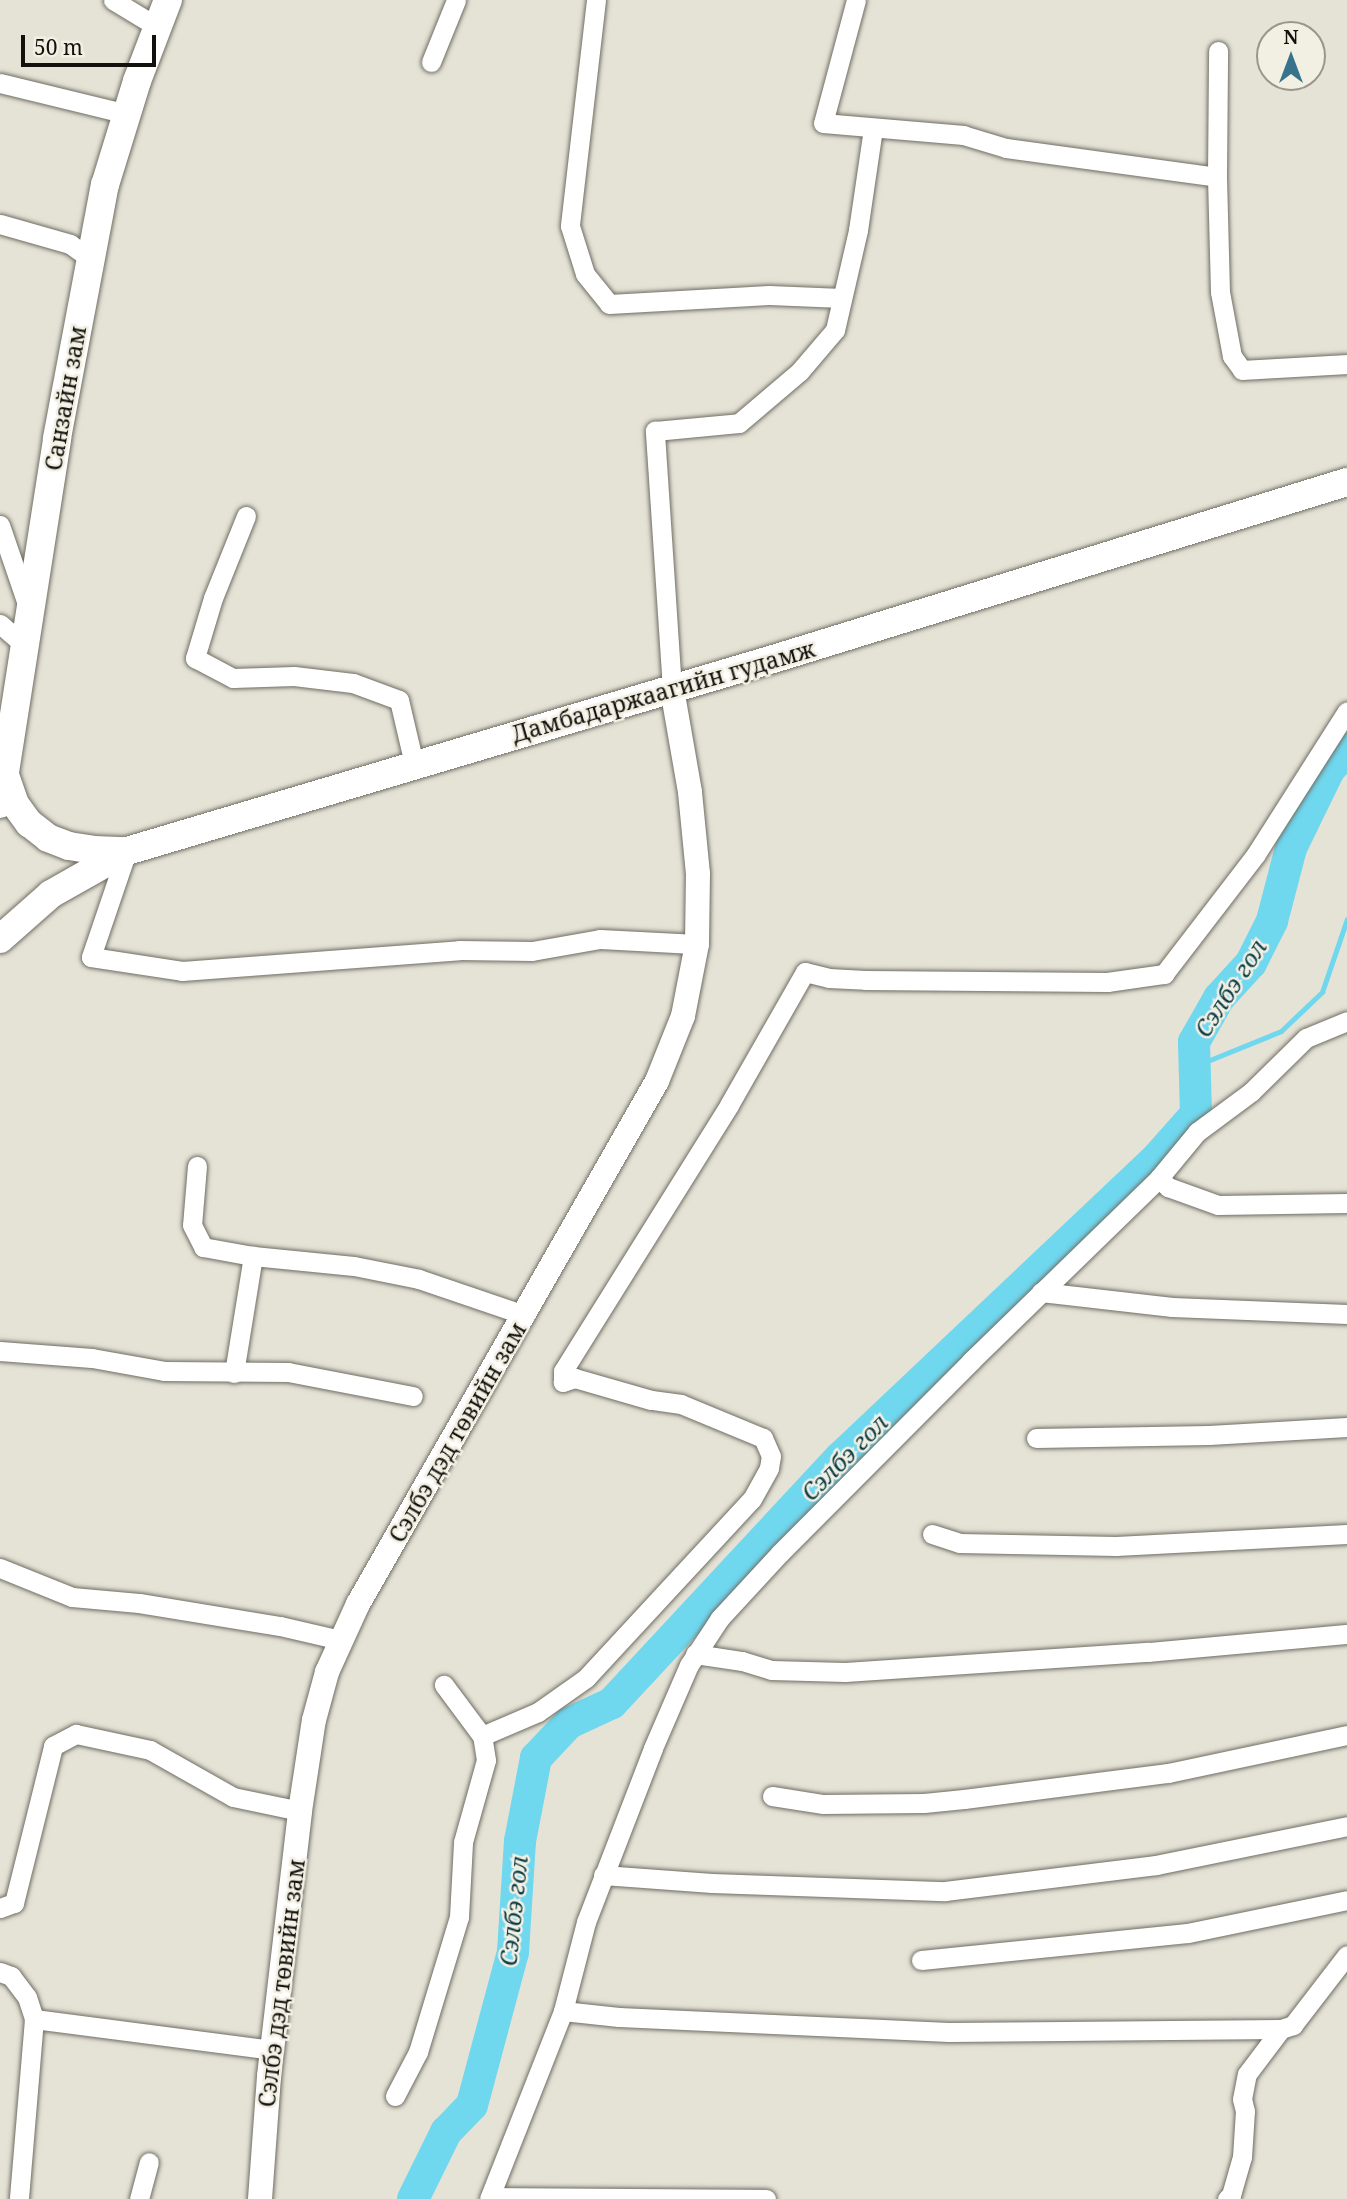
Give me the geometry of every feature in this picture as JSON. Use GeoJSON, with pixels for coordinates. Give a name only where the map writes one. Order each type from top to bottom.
{"type":"FeatureCollection","features":[{"type":"Feature","properties":{"kind":"main road","name":"Санзайн зам"},"geometry":{"type":"LineString","coordinates":[[0,804],[57,438],[105,185],[156,26],[168,0]]}},
{"type":"Feature","properties":{"kind":"main road","name":"Дамбадаржаагийн гудамж"},"geometry":{"type":"LineString","coordinates":[[0,939],[51,894],[127,851],[672,689],[1347,482]]}},
{"type":"Feature","properties":{"kind":"main road"},"geometry":{"type":"LineString","coordinates":[[5,775],[15,804],[29,823],[48,838],[69,846],[127,851]]}},
{"type":"Feature","properties":{"kind":"street"},"geometry":{"type":"LineString","coordinates":[[113,0],[156,26]]}},
{"type":"Feature","properties":{"kind":"street"},"geometry":{"type":"LineString","coordinates":[[432,62],[456,0]]}},
{"type":"Feature","properties":{"kind":"street"},"geometry":{"type":"LineString","coordinates":[[596,0],[570,226],[585,274],[609,304],[769,295],[842,298]]}},
{"type":"Feature","properties":{"kind":"street"},"geometry":{"type":"LineString","coordinates":[[856,0],[823,122],[963,135],[1006,148],[1217,177]]}},
{"type":"Feature","properties":{"kind":"street"},"geometry":{"type":"LineString","coordinates":[[1219,51],[1217,177],[1220,292],[1232,355],[1242,370],[1347,364]]}},
{"type":"Feature","properties":{"kind":"street"},"geometry":{"type":"LineString","coordinates":[[0,83],[127,114]]}},
{"type":"Feature","properties":{"kind":"street"},"geometry":{"type":"LineString","coordinates":[[672,689],[654,431],[739,423],[800,371],[835,330],[858,230],[873,128]]}},
{"type":"Feature","properties":{"kind":"street"},"geometry":{"type":"LineString","coordinates":[[0,224],[70,244],[91,259]]}},
{"type":"Feature","properties":{"kind":"street"},"geometry":{"type":"LineString","coordinates":[[246,516],[213,598],[195,659],[233,678],[294,676],[353,683],[399,700],[414,764]]}},
{"type":"Feature","properties":{"kind":"street"},"geometry":{"type":"LineString","coordinates":[[0,525],[30,615]]}},
{"type":"Feature","properties":{"kind":"street"},"geometry":{"type":"LineString","coordinates":[[0,624],[25,646]]}},
{"type":"Feature","properties":{"kind":"street","name":"Сэлбэ дэд төвийн зам"},"geometry":{"type":"LineString","coordinates":[[260,2199],[272,2050],[300,1811],[318,1702],[340,1640],[657,1081],[683,1016],[697,944],[699,885],[695,832],[672,689]]}},
{"type":"Feature","properties":{"kind":"street"},"geometry":{"type":"LineString","coordinates":[[482,1736],[538,1712],[586,1678],[752,1499],[769,1468],[771,1456],[762,1438],[681,1404],[651,1400],[575,1378],[563,1382],[562,1371],[729,1105],[805,972],[829,978],[864,980],[1107,982],[1164,974],[1256,854],[1347,711]]}},
{"type":"Feature","properties":{"kind":"street"},"geometry":{"type":"LineString","coordinates":[[127,851],[91,957],[182,971],[459,950],[533,951],[600,939],[697,944]]}},
{"type":"Feature","properties":{"kind":"street"},"geometry":{"type":"LineString","coordinates":[[766,2199],[489,2198],[563,2011],[586,1922],[603,1875],[680,1683],[695,1654],[720,1618],[780,1553],[1159,1178],[1197,1132],[1251,1092],[1306,1038],[1347,1021]]}},
{"type":"Feature","properties":{"kind":"street"},"geometry":{"type":"LineString","coordinates":[[197,1166],[192,1225],[196,1238],[203,1247],[253,1256],[354,1266],[419,1279],[525,1315]]}},
{"type":"Feature","properties":{"kind":"street"},"geometry":{"type":"LineString","coordinates":[[1159,1178],[1168,1187],[1218,1205],[1347,1203]]}},
{"type":"Feature","properties":{"kind":"street"},"geometry":{"type":"LineString","coordinates":[[234,1373],[253,1256]]}},
{"type":"Feature","properties":{"kind":"street"},"geometry":{"type":"LineString","coordinates":[[1041,1292],[1172,1307],[1347,1314]]}},
{"type":"Feature","properties":{"kind":"street"},"geometry":{"type":"LineString","coordinates":[[0,1351],[92,1358],[164,1371],[288,1372],[413,1396]]}},
{"type":"Feature","properties":{"kind":"street"},"geometry":{"type":"LineString","coordinates":[[1036,1438],[1209,1435],[1347,1427]]}},
{"type":"Feature","properties":{"kind":"street"},"geometry":{"type":"LineString","coordinates":[[932,1534],[959,1543],[1116,1546],[1347,1534]]}},
{"type":"Feature","properties":{"kind":"street"},"geometry":{"type":"LineString","coordinates":[[0,1568],[72,1597],[139,1603],[280,1626],[340,1640]]}},
{"type":"Feature","properties":{"kind":"street"},"geometry":{"type":"LineString","coordinates":[[695,1654],[742,1661],[771,1670],[845,1672],[1171,1651],[1347,1634]]}},
{"type":"Feature","properties":{"kind":"street"},"geometry":{"type":"LineString","coordinates":[[395,2096],[418,2052],[459,1917],[463,1842],[486,1760],[482,1736],[444,1685]]}},
{"type":"Feature","properties":{"kind":"street"},"geometry":{"type":"LineString","coordinates":[[0,1908],[14,1903],[53,1746],[76,1734],[150,1750],[233,1797],[300,1811]]}},
{"type":"Feature","properties":{"kind":"street"},"geometry":{"type":"LineString","coordinates":[[772,1796],[822,1804],[924,1803],[964,1799],[1168,1773],[1347,1735]]}},
{"type":"Feature","properties":{"kind":"street"},"geometry":{"type":"LineString","coordinates":[[603,1875],[737,1884],[945,1891],[1156,1865],[1347,1826]]}},
{"type":"Feature","properties":{"kind":"street"},"geometry":{"type":"LineString","coordinates":[[920,1960],[1188,1933],[1347,1900]]}},
{"type":"Feature","properties":{"kind":"street"},"geometry":{"type":"LineString","coordinates":[[563,2011],[619,2017],[949,2032],[1281,2029],[1293,2025],[1347,1955]]}},
{"type":"Feature","properties":{"kind":"street"},"geometry":{"type":"LineString","coordinates":[[0,1972],[11,1976],[27,1997],[34,2019],[13,2197]]}},
{"type":"Feature","properties":{"kind":"street"},"geometry":{"type":"LineString","coordinates":[[34,2019],[272,2050]]}},
{"type":"Feature","properties":{"kind":"street"},"geometry":{"type":"LineString","coordinates":[[1227,2199],[1231,2195],[1242,2157],[1245,2111],[1242,2099],[1247,2074],[1281,2029]]}},
{"type":"Feature","properties":{"kind":"street"},"geometry":{"type":"LineString","coordinates":[[139,2199],[149,2162]]}},
{"type":"Feature","properties":{"kind":"waterway","name":"Сэлбэ гол"},"geometry":{"type":"LineString","coordinates":[[413,2199],[446,2132],[472,2105],[513,1952],[520,1841],[536,1758],[569,1723],[612,1703],[840,1458],[1157,1158],[1196,1114],[1194,1042],[1219,998],[1251,963],[1272,921],[1291,848],[1329,770],[1347,749]]}},
{"type":"Feature","properties":{"kind":"waterway"},"geometry":{"type":"LineString","coordinates":[[1195,1066],[1281,1031],[1322,992],[1347,919]]}}]}
